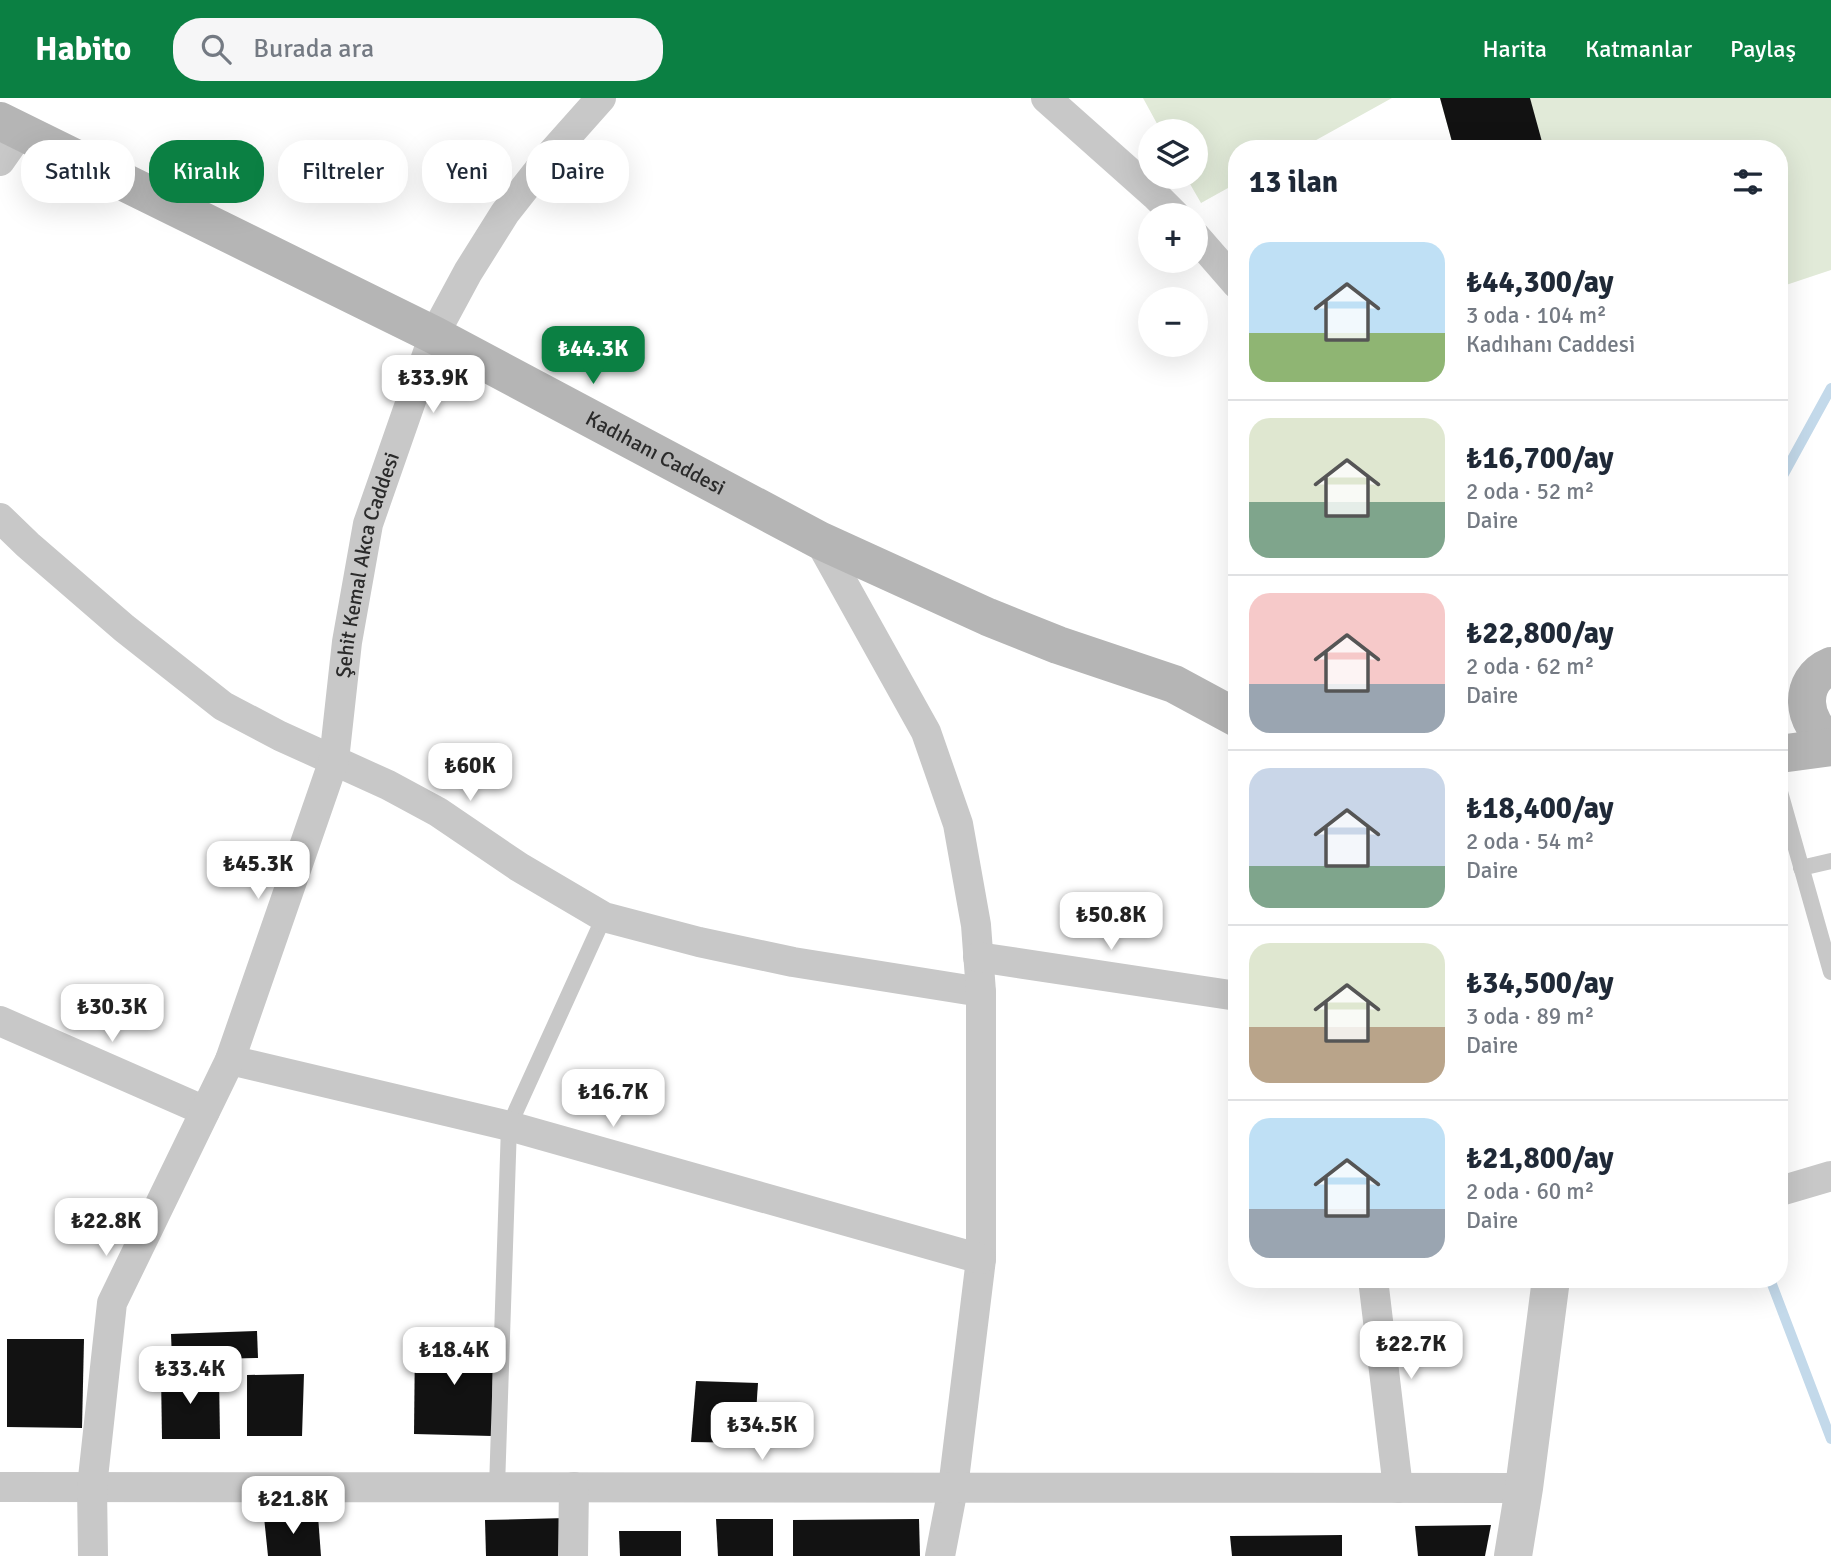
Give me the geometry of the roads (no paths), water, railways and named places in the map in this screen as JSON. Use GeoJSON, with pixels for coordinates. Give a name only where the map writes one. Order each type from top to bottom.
{"type":"FeatureCollection","features":[{"type":"Feature","properties":{"kind":"main road","name":"Kadıhanı Caddesi"},"geometry":{"type":"LineString","coordinates":[[7,138],[434,335],[819,540],[988,617],[1058,645],[1174,684]]}},
{"type":"Feature","properties":{"kind":"main road"},"geometry":{"type":"LineString","coordinates":[[1788,688],[1826,667]]}},
{"type":"Feature","properties":{"kind":"main road"},"geometry":{"type":"LineString","coordinates":[[1826,667],[1810,686],[1807,710],[1811,723],[1831,741]]}},
{"type":"Feature","properties":{"kind":"main road"},"geometry":{"type":"LineString","coordinates":[[1174,684],[1228,690]]}},
{"type":"Feature","properties":{"kind":"main road"},"geometry":{"type":"LineString","coordinates":[[1174,684],[1228,713]]}},
{"type":"Feature","properties":{"kind":"main road"},"geometry":{"type":"LineString","coordinates":[[1788,753],[1831,747]]}},
{"type":"Feature","properties":{"kind":"street","name":"Şehit Kemal Akca Caddesi"},"geometry":{"type":"LineString","coordinates":[[93,1556],[92,1487],[112,1304],[230,1060],[334,760],[347,642],[368,524],[434,335],[468,272],[505,213],[553,152],[601,98]]}},
{"type":"Feature","properties":{"kind":"street"},"geometry":{"type":"LineString","coordinates":[[1046,98],[1163,203]]}},
{"type":"Feature","properties":{"kind":"street"},"geometry":{"type":"LineString","coordinates":[[1208,251],[1228,274]]}},
{"type":"Feature","properties":{"kind":"street"},"geometry":{"type":"LineString","coordinates":[[0,518],[124,628],[223,706],[280,736],[388,785],[438,812],[519,867],[604,917],[699,942],[793,962],[981,992]]}},
{"type":"Feature","properties":{"kind":"street"},"geometry":{"type":"LineString","coordinates":[[819,540],[926,732],[958,824],[976,925],[981,992],[981,1259],[953,1488],[940,1556]]}},
{"type":"Feature","properties":{"kind":"street"},"geometry":{"type":"LineString","coordinates":[[978,957],[1228,995]]}},
{"type":"Feature","properties":{"kind":"street"},"geometry":{"type":"LineString","coordinates":[[0,1021],[205,1111]]}},
{"type":"Feature","properties":{"kind":"street"},"geometry":{"type":"LineString","coordinates":[[230,1060],[509,1126],[981,1259]]}},
{"type":"Feature","properties":{"kind":"street"},"geometry":{"type":"LineString","coordinates":[[1788,1185],[1831,1176]]}},
{"type":"Feature","properties":{"kind":"street"},"geometry":{"type":"LineString","coordinates":[[1374,1288],[1398,1488]]}},
{"type":"Feature","properties":{"kind":"street"},"geometry":{"type":"LineString","coordinates":[[1513,1556],[1550,1288]]}},
{"type":"Feature","properties":{"kind":"street"},"geometry":{"type":"LineString","coordinates":[[0,1488],[1524,1488]]}},
{"type":"Feature","properties":{"kind":"street"},"geometry":{"type":"LineString","coordinates":[[573,1488],[573,1556]]}},
{"type":"Feature","properties":{"kind":"lane"},"geometry":{"type":"LineString","coordinates":[[1788,821],[1831,972]]}},
{"type":"Feature","properties":{"kind":"lane"},"geometry":{"type":"LineString","coordinates":[[1801,868],[1831,861]]}},
{"type":"Feature","properties":{"kind":"lane"},"geometry":{"type":"LineString","coordinates":[[497,1488],[509,1126],[604,917]]}},
{"type":"Feature","properties":{"kind":"waterway"},"geometry":{"type":"LineString","coordinates":[[1788,466],[1831,388]]}},
{"type":"Feature","properties":{"kind":"waterway"},"geometry":{"type":"LineString","coordinates":[[1773,1288],[1831,1439]]}}]}
